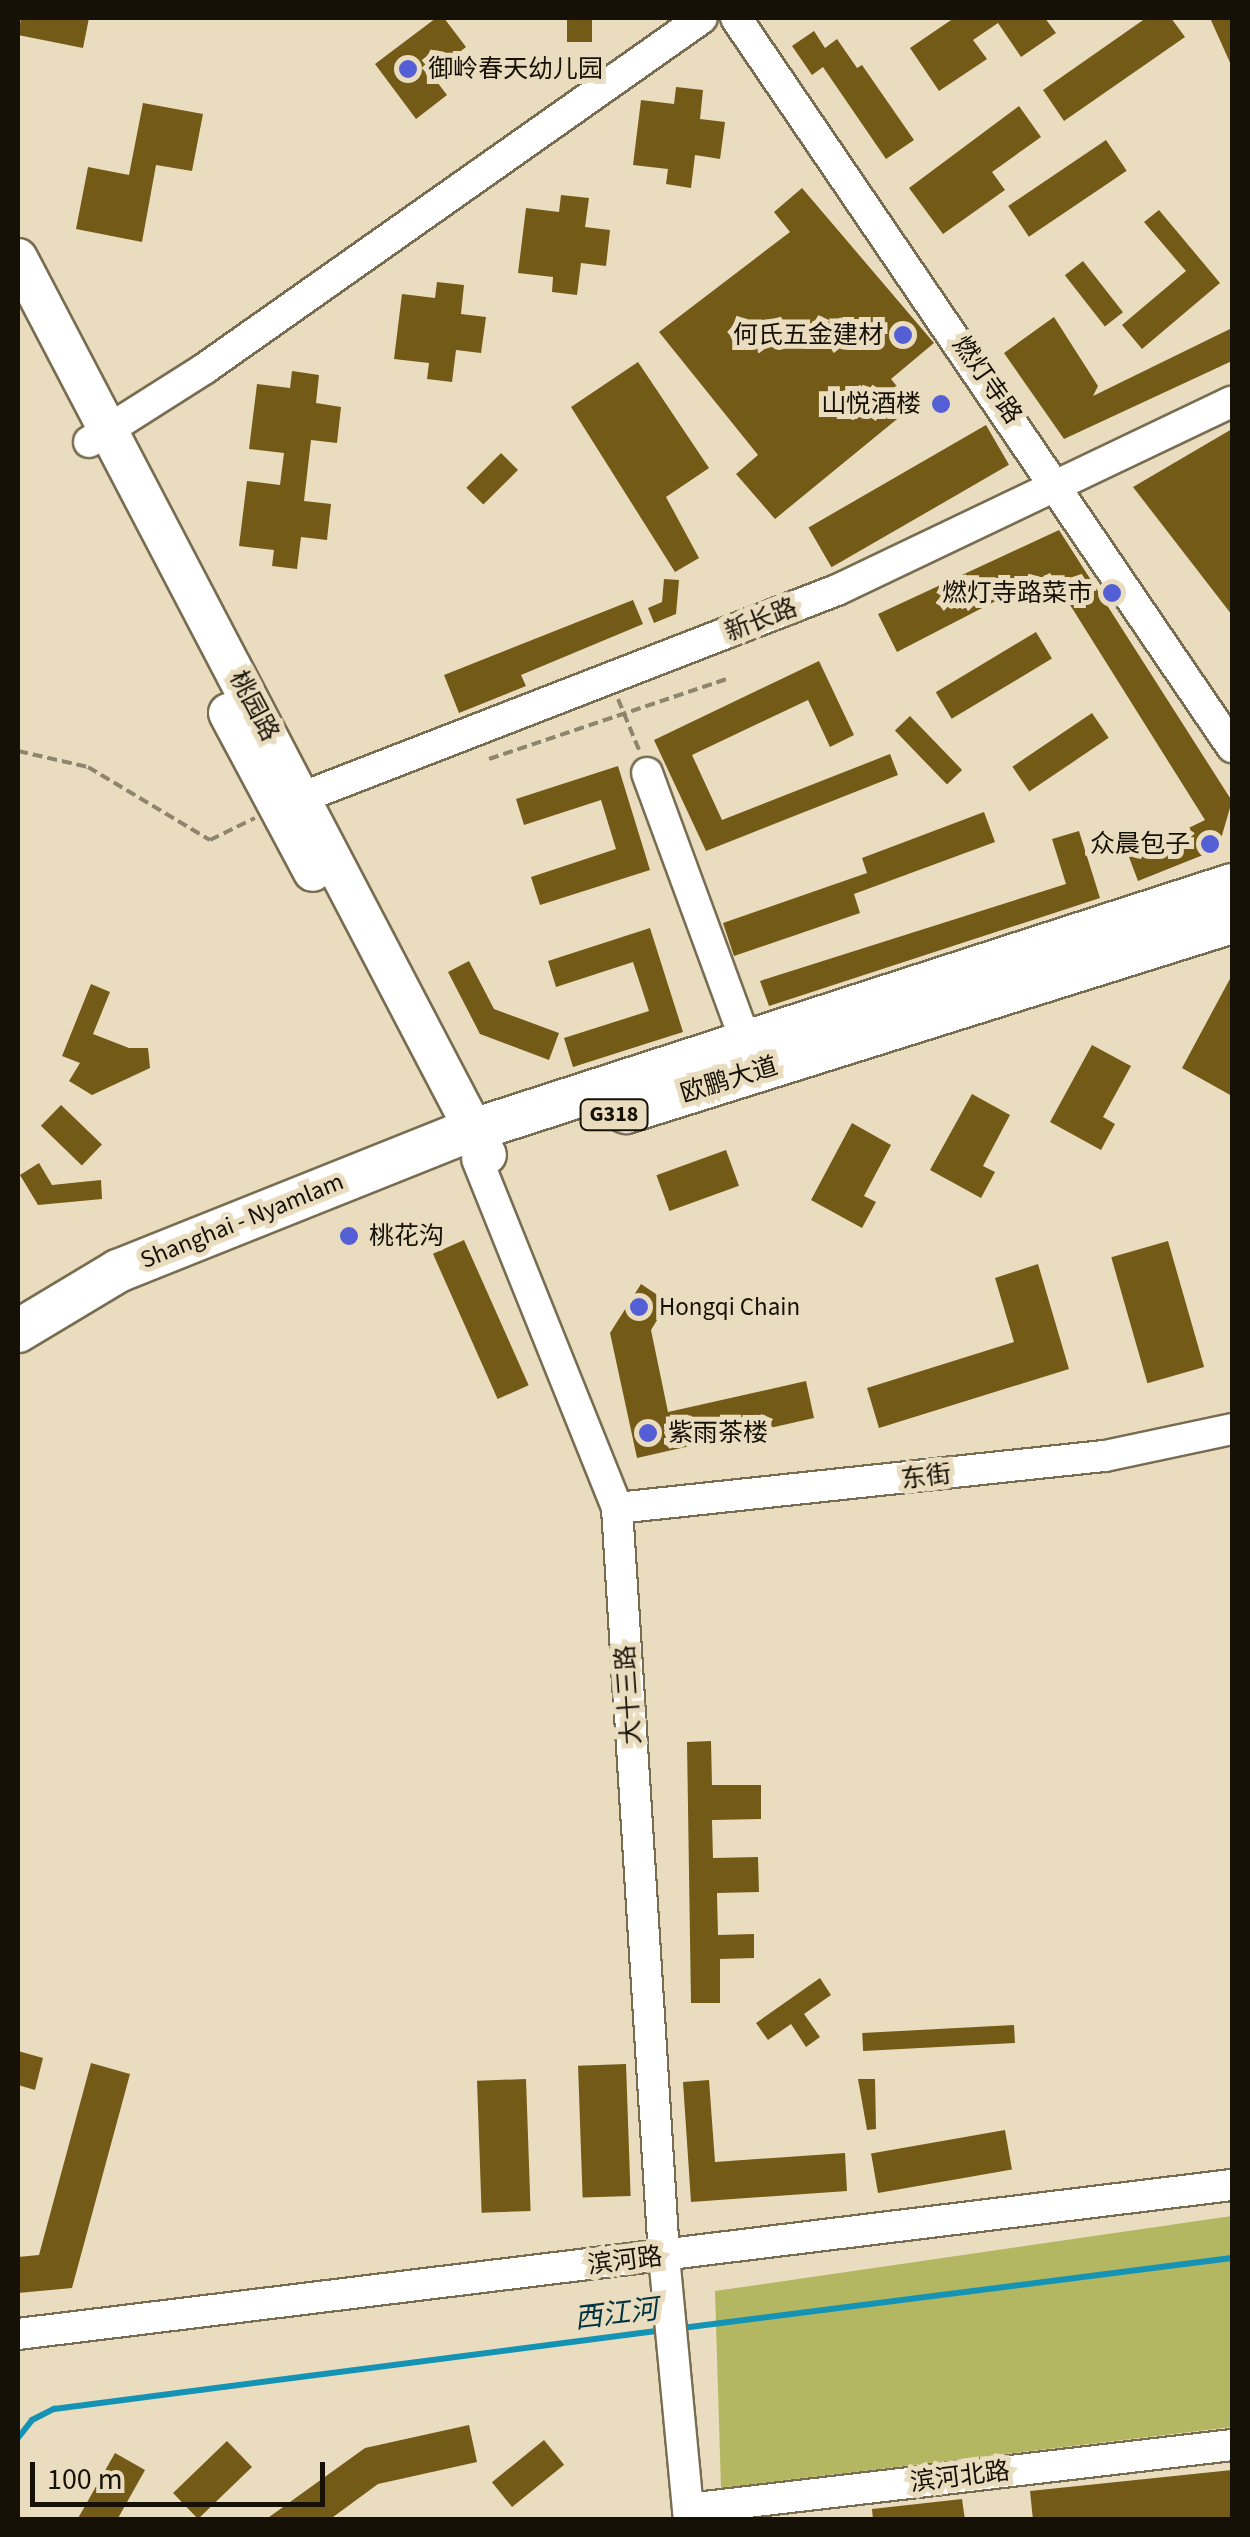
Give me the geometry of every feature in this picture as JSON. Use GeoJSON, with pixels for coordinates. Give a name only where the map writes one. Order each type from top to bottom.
{"type":"FeatureCollection","features":[{"type":"Feature","properties":{"kind":"highway","name":"欧鹏大道"},"geometry":{"type":"LineString","coordinates":[[18,1360],[76,1314],[473,1148],[746,1042],[1232,885]]}},
{"type":"Feature","properties":{"kind":"highway","name":"欧鹏大道"},"geometry":{"type":"LineString","coordinates":[[473,1148],[1232,922]]}},
{"type":"Feature","properties":{"kind":"highway","name":"Shanghai - Nyamlam"},"geometry":{"type":"LineString","coordinates":[[18,1331],[102,1278],[473,1148]]}},
{"type":"Feature","properties":{"kind":"main road","name":"桃园路"},"geometry":{"type":"LineString","coordinates":[[18,258],[99,437],[473,1148]]}},
{"type":"Feature","properties":{"kind":"main road"},"geometry":{"type":"LineString","coordinates":[[18,307],[99,437]]}},
{"type":"Feature","properties":{"kind":"street"},"geometry":{"type":"LineString","coordinates":[[99,437],[702,18]]}},
{"type":"Feature","properties":{"kind":"street","name":"燃灯寺路"},"geometry":{"type":"LineString","coordinates":[[736,18],[1060,486],[1232,747]]}},
{"type":"Feature","properties":{"kind":"street","name":"新长路"},"geometry":{"type":"LineString","coordinates":[[290,803],[837,590],[1232,402]]}},
{"type":"Feature","properties":{"kind":"street"},"geometry":{"type":"LineString","coordinates":[[648,774],[746,1042]]}},
{"type":"Feature","properties":{"kind":"street","name":"大十三路"},"geometry":{"type":"LineString","coordinates":[[473,1148],[618,1508],[664,2256],[688,2514]]}},
{"type":"Feature","properties":{"kind":"street","name":"东街"},"geometry":{"type":"LineString","coordinates":[[618,1508],[1105,1456],[1232,1429]]}},
{"type":"Feature","properties":{"kind":"street","name":"滨河路"},"geometry":{"type":"LineString","coordinates":[[18,2334],[1232,2185]]}},
{"type":"Feature","properties":{"kind":"street","name":"滨河北路"},"geometry":{"type":"LineString","coordinates":[[688,2514],[1232,2445]]}},
{"type":"Feature","properties":{"kind":"path"},"geometry":{"type":"LineString","coordinates":[[489,760],[730,678]]}},
{"type":"Feature","properties":{"kind":"path"},"geometry":{"type":"LineString","coordinates":[[626,715],[648,774]]}},
{"type":"Feature","properties":{"kind":"path"},"geometry":{"type":"LineString","coordinates":[[18,750],[88,767],[210,840],[290,803]]}},
{"type":"Feature","properties":{"kind":"green space"},"geometry":{"type":"Polygon","coordinates":[[[1232,2216],[1232,2427],[721,2488],[715,2291],[1232,2216]]]}},
{"type":"Feature","properties":{"kind":"building"},"geometry":{"type":"Polygon","coordinates":[[[21,18],[89,18],[83,48],[18,35],[21,18]]]}},
{"type":"Feature","properties":{"kind":"building","name":"御岭春天幼儿园"},"geometry":{"type":"Polygon","coordinates":[[[436,18],[444,18],[466,47],[431,74],[447,95],[416,119],[375,64],[436,18]]]}},
{"type":"Feature","properties":{"kind":"building"},"geometry":{"type":"Polygon","coordinates":[[[567,18],[592,18],[592,42],[567,42],[567,18]]]}},
{"type":"Feature","properties":{"kind":"building"},"geometry":{"type":"Polygon","coordinates":[[[954,18],[1045,18],[1056,33],[1021,57],[998,23],[973,40],[987,59],[939,91],[910,48],[954,18]]]}},
{"type":"Feature","properties":{"kind":"building"},"geometry":{"type":"Polygon","coordinates":[[[1146,18],[1171,18],[1185,37],[1064,121],[1043,90],[1146,18]]]}},
{"type":"Feature","properties":{"kind":"building"},"geometry":{"type":"Polygon","coordinates":[[[1210,18],[1232,18],[1232,67],[1210,18]]]}},
{"type":"Feature","properties":{"kind":"building"},"geometry":{"type":"Polygon","coordinates":[[[814,31],[825,48],[837,39],[857,68],[862,65],[914,140],[886,159],[823,67],[812,75],[792,46],[814,31]]]}},
{"type":"Feature","properties":{"kind":"building"},"geometry":{"type":"Polygon","coordinates":[[[676,87],[703,90],[700,119],[725,122],[720,159],[695,155],[691,188],[666,184],[668,169],[633,165],[641,100],[674,104],[676,87]]]}},
{"type":"Feature","properties":{"kind":"building"},"geometry":{"type":"Polygon","coordinates":[[[143,103],[203,114],[192,171],[156,165],[142,242],[76,229],[88,167],[129,175],[143,103]]]}},
{"type":"Feature","properties":{"kind":"building"},"geometry":{"type":"Polygon","coordinates":[[[1019,106],[1041,137],[992,172],[1005,190],[943,234],[909,188],[1019,106]]]}},
{"type":"Feature","properties":{"kind":"building"},"geometry":{"type":"Polygon","coordinates":[[[1106,140],[1127,171],[1029,237],[1008,206],[1106,140]]]}},
{"type":"Feature","properties":{"kind":"building"},"geometry":{"type":"Polygon","coordinates":[[[802,188],[934,343],[891,379],[913,406],[775,519],[736,474],[758,455],[659,332],[790,232],[774,212],[802,188]]]}},
{"type":"Feature","properties":{"kind":"building"},"geometry":{"type":"Polygon","coordinates":[[[561,195],[589,198],[585,227],[610,230],[606,266],[581,263],[577,295],[552,292],[553,277],[518,273],[526,208],[559,212],[561,195]]]}},
{"type":"Feature","properties":{"kind":"building"},"geometry":{"type":"Polygon","coordinates":[[[1159,210],[1220,283],[1142,349],[1122,325],[1186,271],[1144,222],[1159,210]]]}},
{"type":"Feature","properties":{"kind":"building"},"geometry":{"type":"Polygon","coordinates":[[[1083,261],[1123,312],[1105,326],[1065,275],[1083,261]]]}},
{"type":"Feature","properties":{"kind":"building"},"geometry":{"type":"Polygon","coordinates":[[[437,282],[464,285],[461,314],[486,317],[481,353],[456,350],[452,382],[427,379],[429,363],[394,359],[402,294],[435,298],[437,282]]]}},
{"type":"Feature","properties":{"kind":"building"},"geometry":{"type":"Polygon","coordinates":[[[1054,317],[1098,386],[1093,396],[1232,328],[1232,361],[1064,439],[1004,353],[1054,317]]]}},
{"type":"Feature","properties":{"kind":"building"},"geometry":{"type":"Polygon","coordinates":[[[638,362],[709,468],[666,497],[699,558],[675,572],[571,407],[638,362]]]}},
{"type":"Feature","properties":{"kind":"building"},"geometry":{"type":"Polygon","coordinates":[[[292,371],[319,375],[316,403],[341,407],[337,443],[311,440],[304,501],[331,504],[327,540],[301,537],[297,569],[272,566],[274,550],[239,546],[247,481],[280,485],[284,453],[249,449],[257,384],[290,388],[292,371]]]}},
{"type":"Feature","properties":{"kind":"building"},"geometry":{"type":"Polygon","coordinates":[[[986,425],[1009,465],[831,567],[808,528],[986,425]]]}},
{"type":"Feature","properties":{"kind":"building"},"geometry":{"type":"Polygon","coordinates":[[[1232,429],[1232,615],[1133,487],[1232,429]]]}},
{"type":"Feature","properties":{"kind":"building"},"geometry":{"type":"Polygon","coordinates":[[[501,453],[518,470],[483,505],[466,488],[501,453]]]}},
{"type":"Feature","properties":{"kind":"building"},"geometry":{"type":"Polygon","coordinates":[[[1059,530],[1232,801],[1218,849],[1138,881],[1129,857],[1205,820],[1050,573],[897,652],[878,614],[1059,530]]]}},
{"type":"Feature","properties":{"kind":"building"},"geometry":{"type":"Polygon","coordinates":[[[664,579],[679,580],[676,614],[654,623],[648,608],[662,602],[664,579]]]}},
{"type":"Feature","properties":{"kind":"building"},"geometry":{"type":"Polygon","coordinates":[[[633,600],[643,624],[521,675],[526,686],[459,713],[444,675],[633,600]]]}},
{"type":"Feature","properties":{"kind":"building"},"geometry":{"type":"Polygon","coordinates":[[[1036,632],[1052,659],[952,719],[936,692],[1036,632]]]}},
{"type":"Feature","properties":{"kind":"building"},"geometry":{"type":"Polygon","coordinates":[[[819,661],[854,735],[830,747],[808,700],[692,755],[722,820],[890,754],[898,775],[706,851],[654,740],[819,661]]]}},
{"type":"Feature","properties":{"kind":"building"},"geometry":{"type":"Polygon","coordinates":[[[1092,713],[1109,738],[1029,792],[1012,767],[1092,713]]]}},
{"type":"Feature","properties":{"kind":"building"},"geometry":{"type":"Polygon","coordinates":[[[910,716],[962,770],[947,785],[895,731],[910,716]]]}},
{"type":"Feature","properties":{"kind":"building"},"geometry":{"type":"Polygon","coordinates":[[[618,766],[650,870],[540,905],[531,877],[616,849],[601,800],[524,825],[516,799],[618,766]]]}},
{"type":"Feature","properties":{"kind":"building"},"geometry":{"type":"Polygon","coordinates":[[[984,812],[995,842],[854,894],[860,913],[734,956],[723,923],[867,873],[862,858],[984,812]]]}},
{"type":"Feature","properties":{"kind":"building"},"geometry":{"type":"Polygon","coordinates":[[[1079,831],[1100,898],[769,1006],[760,981],[1066,884],[1052,839],[1079,831]]]}},
{"type":"Feature","properties":{"kind":"building"},"geometry":{"type":"Polygon","coordinates":[[[650,928],[683,1032],[573,1067],[564,1038],[649,1011],[633,962],[556,987],[548,961],[650,928]]]}},
{"type":"Feature","properties":{"kind":"building"},"geometry":{"type":"Polygon","coordinates":[[[469,961],[494,1009],[559,1033],[549,1060],[480,1034],[448,972],[469,961]]]}},
{"type":"Feature","properties":{"kind":"building"},"geometry":{"type":"Polygon","coordinates":[[[1232,975],[1232,1096],[1182,1068],[1232,975]]]}},
{"type":"Feature","properties":{"kind":"building"},"geometry":{"type":"Polygon","coordinates":[[[91,984],[110,992],[93,1034],[129,1048],[148,1048],[150,1068],[92,1095],[69,1081],[80,1063],[62,1056],[91,984]]]}},
{"type":"Feature","properties":{"kind":"building"},"geometry":{"type":"Polygon","coordinates":[[[1092,1045],[1131,1066],[1103,1117],[1115,1124],[1101,1150],[1050,1122],[1092,1045]]]}},
{"type":"Feature","properties":{"kind":"building"},"geometry":{"type":"Polygon","coordinates":[[[972,1094],[1010,1115],[983,1166],[995,1172],[981,1198],[930,1170],[972,1094]]]}},
{"type":"Feature","properties":{"kind":"building"},"geometry":{"type":"Polygon","coordinates":[[[61,1105],[102,1145],[82,1165],[41,1126],[61,1105]]]}},
{"type":"Feature","properties":{"kind":"building"},"geometry":{"type":"Polygon","coordinates":[[[852,1123],[891,1145],[864,1196],[876,1202],[862,1228],[811,1200],[852,1123]]]}},
{"type":"Feature","properties":{"kind":"building"},"geometry":{"type":"Polygon","coordinates":[[[726,1150],[739,1186],[669,1211],[656,1175],[726,1150]]]}},
{"type":"Feature","properties":{"kind":"building"},"geometry":{"type":"Polygon","coordinates":[[[39,1163],[52,1185],[101,1180],[102,1199],[38,1205],[20,1175],[39,1163]]]}},
{"type":"Feature","properties":{"kind":"building"},"geometry":{"type":"Polygon","coordinates":[[[464,1240],[529,1385],[498,1399],[433,1254],[464,1240]]]}},
{"type":"Feature","properties":{"kind":"building"},"geometry":{"type":"Polygon","coordinates":[[[1168,1241],[1204,1367],[1147,1383],[1111,1257],[1168,1241]]]}},
{"type":"Feature","properties":{"kind":"building"},"geometry":{"type":"Polygon","coordinates":[[[1038,1264],[1069,1369],[879,1428],[867,1388],[1014,1342],[995,1278],[1038,1264]]]}},
{"type":"Feature","properties":{"kind":"building"},"geometry":{"type":"Polygon","coordinates":[[[641,1284],[668,1302],[651,1330],[668,1412],[806,1381],[814,1418],[637,1458],[610,1333],[641,1284]]]}},
{"type":"Feature","properties":{"kind":"building"},"geometry":{"type":"Polygon","coordinates":[[[711,1741],[712,1785],[761,1785],[761,1819],[712,1820],[713,1858],[758,1857],[759,1892],[717,1893],[718,1935],[754,1934],[754,1958],[720,1959],[720,2003],[691,2003],[687,1742],[711,1741]]]}},
{"type":"Feature","properties":{"kind":"building"},"geometry":{"type":"Polygon","coordinates":[[[820,1978],[831,1995],[804,2014],[820,2037],[806,2047],[791,2024],[768,2040],[756,2023],[820,1978]]]}},
{"type":"Feature","properties":{"kind":"building"},"geometry":{"type":"Polygon","coordinates":[[[1014,2025],[1015,2043],[863,2051],[862,2033],[1014,2025]]]}},
{"type":"Feature","properties":{"kind":"building"},"geometry":{"type":"Polygon","coordinates":[[[18,2051],[43,2058],[35,2090],[18,2085],[18,2051]]]}},
{"type":"Feature","properties":{"kind":"building"},"geometry":{"type":"Polygon","coordinates":[[[91,2063],[130,2074],[72,2288],[18,2293],[18,2257],[39,2255],[91,2063]]]}},
{"type":"Feature","properties":{"kind":"building"},"geometry":{"type":"Polygon","coordinates":[[[626,2064],[631,2196],[583,2198],[578,2066],[626,2064]]]}},
{"type":"Feature","properties":{"kind":"building"},"geometry":{"type":"Polygon","coordinates":[[[526,2079],[531,2211],[482,2213],[477,2081],[526,2079]]]}},
{"type":"Feature","properties":{"kind":"building"},"geometry":{"type":"Polygon","coordinates":[[[858,2079],[875,2079],[876,2129],[867,2130],[858,2079]]]}},
{"type":"Feature","properties":{"kind":"building"},"geometry":{"type":"Polygon","coordinates":[[[709,2080],[715,2162],[845,2153],[847,2191],[691,2202],[683,2082],[709,2080]]]}},
{"type":"Feature","properties":{"kind":"building"},"geometry":{"type":"Polygon","coordinates":[[[1005,2130],[1012,2169],[878,2193],[871,2154],[1005,2130]]]}},
{"type":"Feature","properties":{"kind":"building"},"geometry":{"type":"Polygon","coordinates":[[[469,2425],[477,2462],[378,2484],[329,2520],[265,2520],[365,2448],[469,2425]]]}},
{"type":"Feature","properties":{"kind":"building"},"geometry":{"type":"Polygon","coordinates":[[[544,2440],[564,2465],[512,2507],[492,2482],[544,2440]]]}},
{"type":"Feature","properties":{"kind":"building"},"geometry":{"type":"Polygon","coordinates":[[[227,2441],[252,2467],[198,2519],[173,2493],[227,2441]]]}},
{"type":"Feature","properties":{"kind":"building"},"geometry":{"type":"Polygon","coordinates":[[[115,2453],[145,2470],[117,2520],[77,2520],[115,2453]]]}},
{"type":"Feature","properties":{"kind":"building"},"geometry":{"type":"Polygon","coordinates":[[[1232,2470],[1232,2520],[1033,2520],[1030,2491],[1232,2470]]]}},
{"type":"Feature","properties":{"kind":"building"},"geometry":{"type":"Polygon","coordinates":[[[962,2499],[965,2520],[873,2520],[872,2509],[962,2499]]]}},
{"type":"Feature","properties":{"kind":"waterway","name":"西江河"},"geometry":{"type":"LineString","coordinates":[[682,2328],[1232,2258]]}},
{"type":"Feature","properties":{"kind":"waterway","name":"西江河"},"geometry":{"type":"LineString","coordinates":[[18,2438],[32,2420],[54,2409],[664,2330]]}},
{"type":"Feature","properties":{"kind":"place","name":"御岭春天幼儿园"},"geometry":{"type":"Point","coordinates":[408,69]}},
{"type":"Feature","properties":{"kind":"place","name":"何氏五金建材"},"geometry":{"type":"Point","coordinates":[903,335]}},
{"type":"Feature","properties":{"kind":"place","name":"山悦酒楼"},"geometry":{"type":"Point","coordinates":[941,404]}},
{"type":"Feature","properties":{"kind":"place","name":"燃灯寺路菜市"},"geometry":{"type":"Point","coordinates":[1112,593]}},
{"type":"Feature","properties":{"kind":"place","name":"众晨包子"},"geometry":{"type":"Point","coordinates":[1210,844]}},
{"type":"Feature","properties":{"kind":"place","name":"桃花沟"},"geometry":{"type":"Point","coordinates":[349,1236]}},
{"type":"Feature","properties":{"kind":"place","name":"Hongqi Chain"},"geometry":{"type":"Point","coordinates":[639,1307]}},
{"type":"Feature","properties":{"kind":"place","name":"紫雨茶楼"},"geometry":{"type":"Point","coordinates":[648,1433]}}]}
